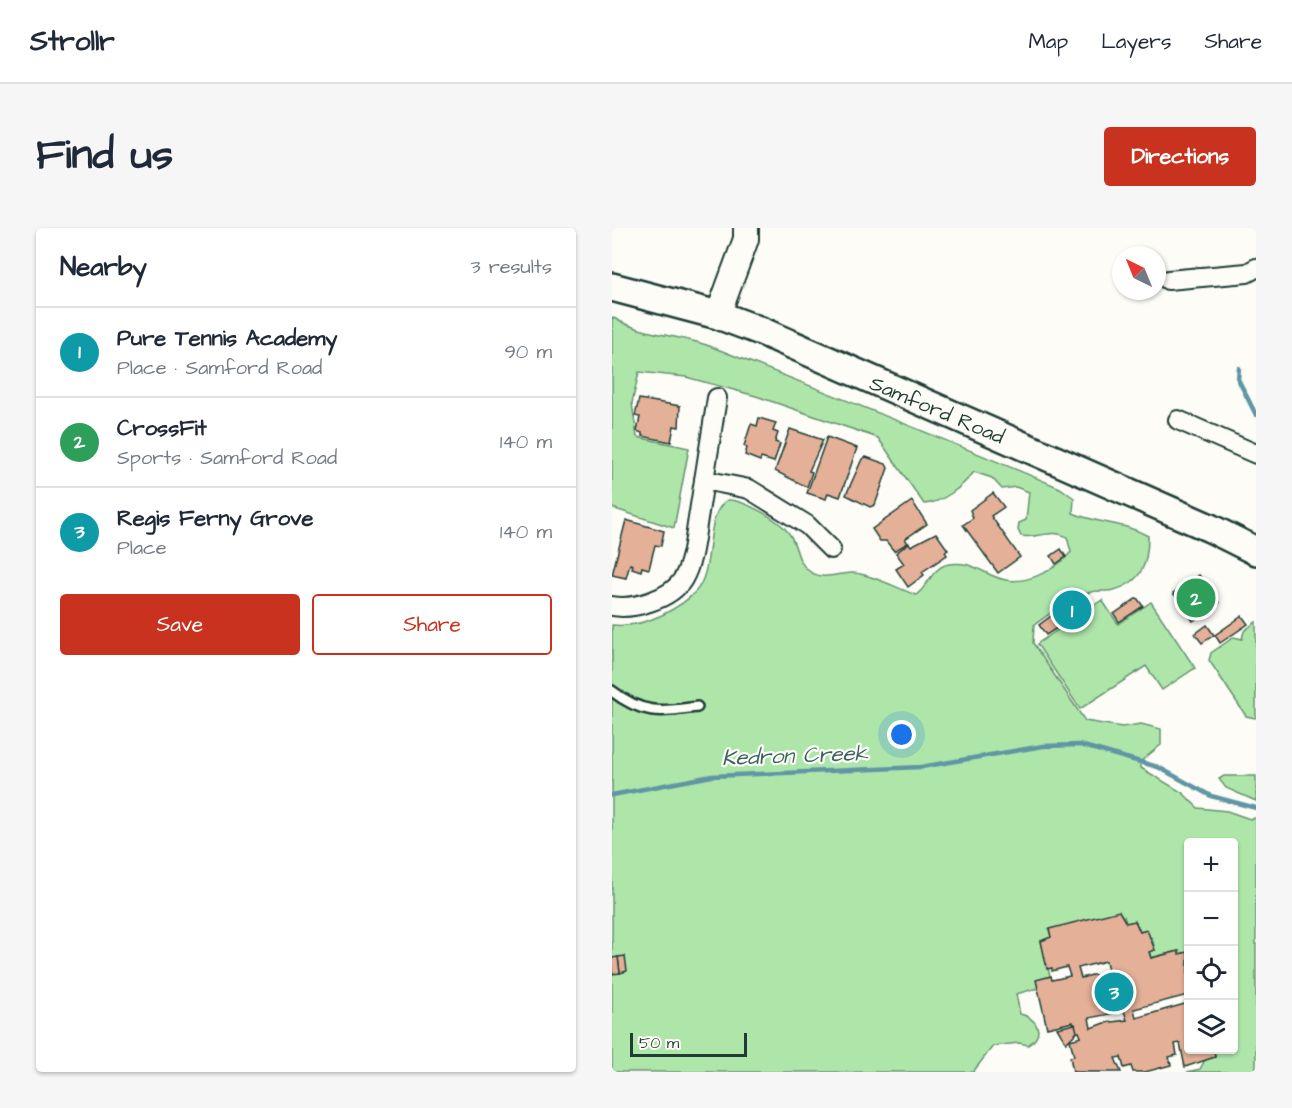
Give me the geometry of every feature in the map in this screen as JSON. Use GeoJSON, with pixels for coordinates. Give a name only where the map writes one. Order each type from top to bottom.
{"type":"FeatureCollection","features":[{"type":"Feature","properties":{"kind":"main road"},"geometry":{"type":"LineString","coordinates":[[718,315],[746,239],[746,228]]}},
{"type":"Feature","properties":{"kind":"main road","name":"Samford Road"},"geometry":{"type":"LineString","coordinates":[[612,287],[718,315],[1189,519],[1256,551]]}},
{"type":"Feature","properties":{"kind":"street"},"geometry":{"type":"LineString","coordinates":[[1168,280],[1247,273],[1256,268]]}},
{"type":"Feature","properties":{"kind":"street"},"geometry":{"type":"LineString","coordinates":[[612,606],[621,608],[640,604],[660,596],[682,581],[692,553],[717,398]]}},
{"type":"Feature","properties":{"kind":"street"},"geometry":{"type":"LineString","coordinates":[[1178,420],[1256,454]]}},
{"type":"Feature","properties":{"kind":"street"},"geometry":{"type":"LineString","coordinates":[[704,480],[749,489],[768,499],[807,525],[831,549]]}},
{"type":"Feature","properties":{"kind":"lane"},"geometry":{"type":"LineString","coordinates":[[612,691],[632,705],[648,711],[663,712],[697,707]]}},
{"type":"Feature","properties":{"kind":"green space"},"geometry":{"type":"Polygon","coordinates":[[[612,317],[636,328],[712,347],[930,434],[1060,488],[1074,498],[1073,513],[1092,520],[1129,528],[1148,536],[1145,562],[1142,570],[1132,582],[1114,590],[1083,594],[1061,606],[1034,625],[1033,643],[1085,721],[1122,727],[1141,724],[1161,729],[1161,745],[1141,761],[1141,768],[1183,793],[1198,808],[1227,811],[1250,819],[1256,818],[1256,1072],[1187,1072],[1200,1069],[1205,1060],[1215,1057],[1215,1054],[1238,1054],[1238,838],[1184,838],[1184,953],[1179,954],[1178,951],[1151,958],[1149,952],[1155,950],[1152,938],[1140,932],[1135,921],[1126,923],[1124,916],[1049,929],[1051,937],[1041,941],[1050,976],[1038,988],[1016,994],[1020,1014],[1035,1023],[1037,1036],[1028,1045],[1019,1043],[993,1046],[973,1072],[612,1072],[612,625],[631,625],[650,620],[676,608],[696,591],[706,569],[715,518],[727,500],[752,507],[779,523],[793,540],[802,563],[814,574],[825,576],[861,574],[916,595],[938,569],[949,564],[968,565],[996,577],[1016,581],[1046,572],[1071,552],[1067,537],[1061,534],[1021,536],[1018,530],[1019,523],[1026,520],[1029,492],[1016,487],[1002,489],[992,478],[974,472],[951,493],[938,501],[924,504],[878,438],[756,396],[686,377],[639,372],[632,403],[637,437],[689,448],[674,528],[612,508],[612,317]]]}},
{"type":"Feature","properties":{"kind":"green space"},"geometry":{"type":"Polygon","coordinates":[[[1102,600],[1118,624],[1151,602],[1195,668],[1162,690],[1146,666],[1080,709],[1037,644],[1102,600]]]}},
{"type":"Feature","properties":{"kind":"green space"},"geometry":{"type":"Polygon","coordinates":[[[1256,622],[1255,718],[1246,716],[1209,660],[1211,653],[1234,637],[1242,639],[1244,631],[1256,622]]]}},
{"type":"Feature","properties":{"kind":"green space"},"geometry":{"type":"Polygon","coordinates":[[[1224,776],[1256,776],[1256,801],[1226,788],[1219,779],[1224,776]]]}},
{"type":"Feature","properties":{"kind":"building"},"geometry":{"type":"Polygon","coordinates":[[[639,399],[680,406],[679,427],[674,426],[671,442],[642,436],[642,433],[637,431],[640,417],[635,416],[639,399]]]}},
{"type":"Feature","properties":{"kind":"building"},"geometry":{"type":"Polygon","coordinates":[[[759,418],[776,423],[773,431],[778,433],[775,442],[780,444],[774,462],[761,458],[760,461],[745,455],[747,448],[744,446],[751,424],[757,426],[759,418]]]}},
{"type":"Feature","properties":{"kind":"building"},"geometry":{"type":"Polygon","coordinates":[[[790,429],[823,440],[809,471],[812,472],[807,487],[775,471],[790,429]]]}},
{"type":"Feature","properties":{"kind":"building"},"geometry":{"type":"Polygon","coordinates":[[[827,437],[857,448],[840,497],[828,493],[826,499],[807,493],[827,437]]]}},
{"type":"Feature","properties":{"kind":"building"},"geometry":{"type":"Polygon","coordinates":[[[866,457],[886,464],[888,468],[875,505],[870,507],[846,495],[862,459],[866,457]]]}},
{"type":"Feature","properties":{"kind":"building"},"geometry":{"type":"Polygon","coordinates":[[[993,493],[1004,507],[991,516],[1020,557],[998,573],[963,525],[973,518],[970,510],[993,493]]]}},
{"type":"Feature","properties":{"kind":"building"},"geometry":{"type":"Polygon","coordinates":[[[912,501],[927,524],[905,539],[908,543],[894,551],[886,541],[880,541],[872,529],[912,501]]]}},
{"type":"Feature","properties":{"kind":"building"},"geometry":{"type":"Polygon","coordinates":[[[626,520],[664,531],[661,546],[655,545],[649,569],[642,567],[641,571],[632,568],[633,565],[630,564],[626,578],[612,575],[626,520]]]}},
{"type":"Feature","properties":{"kind":"building"},"geometry":{"type":"Polygon","coordinates":[[[936,533],[948,550],[945,552],[947,555],[922,572],[924,575],[908,587],[896,569],[904,564],[896,553],[909,543],[911,546],[936,533]]]}},
{"type":"Feature","properties":{"kind":"building"},"geometry":{"type":"Polygon","coordinates":[[[1061,549],[1066,557],[1056,564],[1051,556],[1061,549]]]}},
{"type":"Feature","properties":{"kind":"building"},"geometry":{"type":"Polygon","coordinates":[[[1199,575],[1219,603],[1193,621],[1173,593],[1199,575]]]}},
{"type":"Feature","properties":{"kind":"building"},"geometry":{"type":"Polygon","coordinates":[[[1081,596],[1089,606],[1063,624],[1055,613],[1081,596]]]}},
{"type":"Feature","properties":{"kind":"building"},"geometry":{"type":"Polygon","coordinates":[[[1137,598],[1143,606],[1119,622],[1114,614],[1137,598]]]}},
{"type":"Feature","properties":{"kind":"building"},"geometry":{"type":"Polygon","coordinates":[[[1055,613],[1063,624],[1046,635],[1039,625],[1055,613]]]}},
{"type":"Feature","properties":{"kind":"building"},"geometry":{"type":"Polygon","coordinates":[[[1242,616],[1248,624],[1220,643],[1215,635],[1242,616]]]}},
{"type":"Feature","properties":{"kind":"building"},"geometry":{"type":"Polygon","coordinates":[[[1207,625],[1214,635],[1202,643],[1195,634],[1207,625]]]}},
{"type":"Feature","properties":{"kind":"building"},"geometry":{"type":"Polygon","coordinates":[[[1119,911],[1126,923],[1135,921],[1140,932],[1147,930],[1155,950],[1149,952],[1151,958],[1179,951],[1179,954],[1184,953],[1184,996],[1134,1009],[1136,1018],[1184,1004],[1184,1054],[1215,1054],[1215,1057],[1185,1067],[1180,1043],[1175,1044],[1177,1055],[1169,1057],[1171,1065],[1145,1072],[1133,1072],[1131,1066],[1124,1068],[1121,1057],[1115,1058],[1121,1072],[1073,1072],[1070,1057],[1074,1056],[1070,1040],[1081,1037],[1079,1032],[1075,1033],[1073,1022],[1047,1028],[1036,980],[1051,976],[1052,980],[1070,976],[1067,967],[1052,971],[1052,968],[1047,969],[1041,941],[1051,937],[1049,929],[1119,911]],[[1106,961],[1078,968],[1081,978],[1096,975],[1100,985],[1111,982],[1112,976],[1109,976],[1106,961]],[[1124,1011],[1089,1018],[1091,1028],[1104,1023],[1127,1020],[1124,1011]]]}},
{"type":"Feature","properties":{"kind":"building"},"geometry":{"type":"Polygon","coordinates":[[[625,956],[627,971],[620,973],[618,957],[625,956]]]}},
{"type":"Feature","properties":{"kind":"building"},"geometry":{"type":"Polygon","coordinates":[[[618,957],[620,973],[612,974],[612,958],[618,957]]]}},
{"type":"Feature","properties":{"kind":"building"},"geometry":{"type":"Polygon","coordinates":[[[1075,1024],[1077,1032],[1066,1043],[1057,1028],[1075,1024]]]}},
{"type":"Feature","properties":{"kind":"waterway"},"geometry":{"type":"LineString","coordinates":[[1239,368],[1238,379],[1256,415]]}},
{"type":"Feature","properties":{"kind":"waterway","name":"Kedron Creek"},"geometry":{"type":"LineString","coordinates":[[612,795],[712,776],[921,767],[1043,746],[1080,745],[1158,767],[1211,796],[1256,808]]}},
{"type":"Feature","properties":{"kind":"place","name":"CrossFit"},"geometry":{"type":"Point","coordinates":[1196,598]}},
{"type":"Feature","properties":{"kind":"place","name":"Pure Tennis Academy"},"geometry":{"type":"Point","coordinates":[1072,610]}},
{"type":"Feature","properties":{"kind":"place","name":"Regis Ferny Grove"},"geometry":{"type":"Point","coordinates":[1114,992]}}]}
